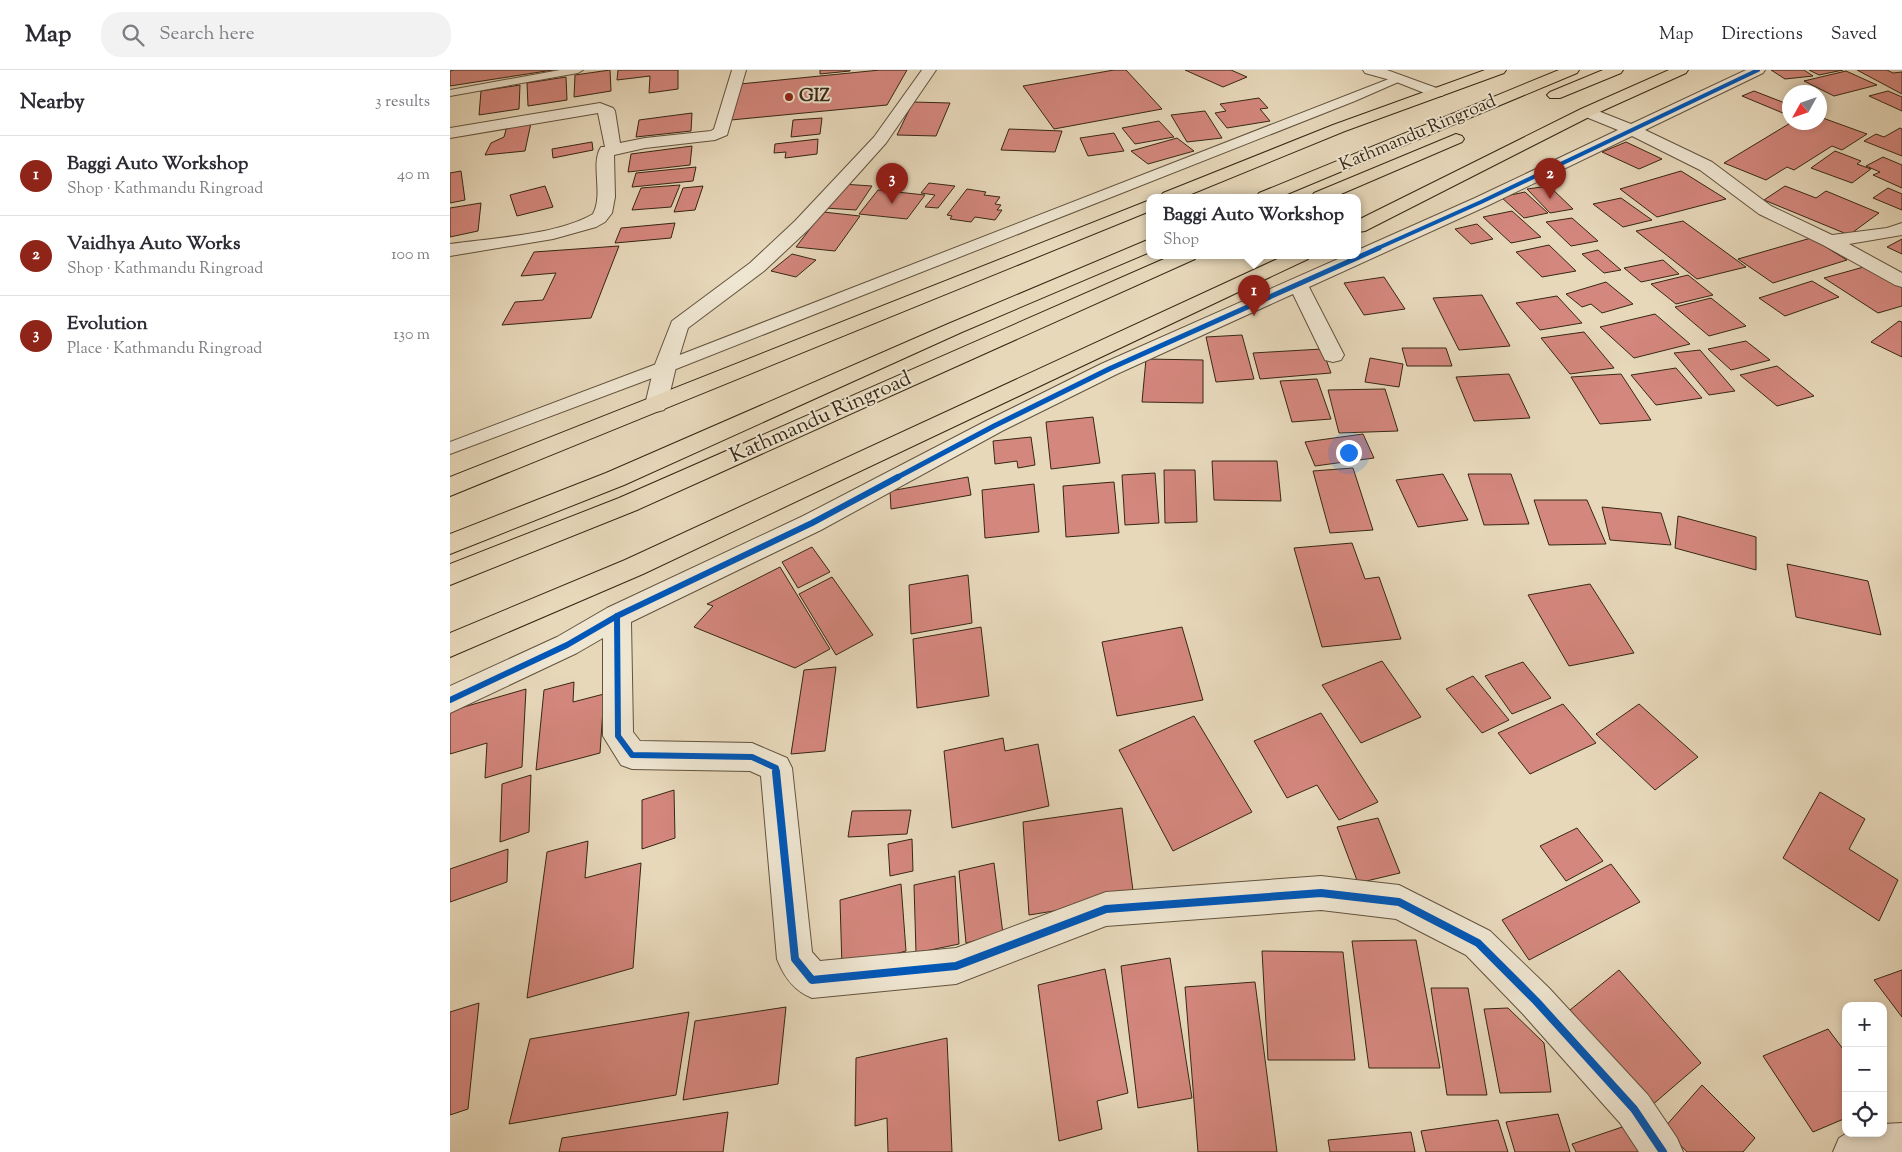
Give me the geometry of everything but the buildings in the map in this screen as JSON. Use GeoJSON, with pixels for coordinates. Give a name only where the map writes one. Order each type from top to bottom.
{"type":"FeatureCollection","features":[{"type":"Feature","properties":{"kind":"main road"},"geometry":{"type":"LineString","coordinates":[[1176,194],[1339,128],[1499,70]]}},
{"type":"Feature","properties":{"kind":"main road","name":"Kathmandu Ringroad"},"geometry":{"type":"LineString","coordinates":[[1272,194],[1572,70]]}},
{"type":"Feature","properties":{"kind":"main road"},"geometry":{"type":"LineString","coordinates":[[1537,103],[1616,70]]}},
{"type":"Feature","properties":{"kind":"main road"},"geometry":{"type":"LineString","coordinates":[[1361,225],[1587,112],[1681,70]]}},
{"type":"Feature","properties":{"kind":"main road","name":"Kathmandu Ringroad"},"geometry":{"type":"LineString","coordinates":[[1327,194],[1466,134]]}},
{"type":"Feature","properties":{"kind":"main road"},"geometry":{"type":"LineString","coordinates":[[450,488],[1146,207]]}},
{"type":"Feature","properties":{"kind":"main road","name":"Kathmandu Ringroad"},"geometry":{"type":"LineString","coordinates":[[450,544],[614,479],[955,328],[1146,247]]}},
{"type":"Feature","properties":{"kind":"main road","name":"Kathmandu Ringroad"},"geometry":{"type":"LineString","coordinates":[[450,575],[628,504],[1179,259]]}},
{"type":"Feature","properties":{"kind":"main road"},"geometry":{"type":"LineString","coordinates":[[450,645],[634,567],[1292,259]]}},
{"type":"Feature","properties":{"kind":"street"},"geometry":{"type":"LineString","coordinates":[[450,250],[575,229],[599,219],[606,206],[605,155],[608,151],[613,148],[715,135],[721,132],[739,70]]}},
{"type":"Feature","properties":{"kind":"street"},"geometry":{"type":"LineString","coordinates":[[656,405],[665,367],[679,326],[757,267],[802,224],[880,140],[929,70]]}},
{"type":"Feature","properties":{"kind":"street"},"geometry":{"type":"LineString","coordinates":[[1370,70],[1399,78],[1437,93]]}},
{"type":"Feature","properties":{"kind":"street"},"geometry":{"type":"LineString","coordinates":[[1399,78],[1422,70]]}},
{"type":"Feature","properties":{"kind":"street"},"geometry":{"type":"LineString","coordinates":[[1361,256],[1634,131],[1758,70]]}},
{"type":"Feature","properties":{"kind":"street"},"geometry":{"type":"LineString","coordinates":[[450,133],[600,108],[607,111],[613,148]]}},
{"type":"Feature","properties":{"kind":"street"},"geometry":{"type":"LineString","coordinates":[[1587,112],[1634,131],[1706,166],[1765,210],[1830,241],[1902,281]]}},
{"type":"Feature","properties":{"kind":"street"},"geometry":{"type":"LineString","coordinates":[[1830,241],[1889,233],[1902,229]]}},
{"type":"Feature","properties":{"kind":"street"},"geometry":{"type":"LineString","coordinates":[[450,700],[567,644],[617,616],[812,523],[994,426],[1109,369],[1355,259]]}},
{"type":"Feature","properties":{"kind":"street"},"geometry":{"type":"LineString","coordinates":[[1298,285],[1333,355]]}},
{"type":"Feature","properties":{"kind":"street"},"geometry":{"type":"LineString","coordinates":[[617,616],[618,736],[632,755],[752,757],[776,768],[795,959],[812,980],[956,966],[1106,909],[1320,893],[1399,902],[1478,943],[1536,1002],[1634,1109],[1663,1152]]}},
{"type":"Feature","properties":{"kind":"street"},"geometry":{"type":"LineString","coordinates":[[1853,1152],[1864,1146],[1902,1144]]}},
{"type":"Feature","properties":{"kind":"lane"},"geometry":{"type":"LineString","coordinates":[[450,93],[578,70]]}},
{"type":"Feature","properties":{"kind":"lane"},"geometry":{"type":"LineString","coordinates":[[450,448],[665,367],[1333,106],[1399,78]]}},
{"type":"Feature","properties":{"kind":"cycle path"},"geometry":{"type":"LineString","coordinates":[[1361,256],[1481,202],[1758,70]]}},
{"type":"Feature","properties":{"kind":"cycle path"},"geometry":{"type":"LineString","coordinates":[[450,700],[567,645],[617,616],[812,523],[994,426],[1109,369],[1354,259]]}},
{"type":"Feature","properties":{"kind":"cycle path"},"geometry":{"type":"LineString","coordinates":[[617,616],[618,736],[632,755],[752,757],[776,768],[795,959],[812,980],[956,966],[1106,909],[1321,893],[1399,902],[1478,943],[1536,1001],[1634,1109],[1663,1152]]}},
{"type":"Feature","properties":{"kind":"place","name":"GIZ"},"geometry":{"type":"Point","coordinates":[789,97]}},
{"type":"Feature","properties":{"kind":"place","name":"Vaidhya Auto Works"},"geometry":{"type":"Point","coordinates":[1550,199]}},
{"type":"Feature","properties":{"kind":"place","name":"Evolution"},"geometry":{"type":"Point","coordinates":[892,204]}},
{"type":"Feature","properties":{"kind":"place","name":"Baggi Auto Workshop"},"geometry":{"type":"Point","coordinates":[1254,316]}}]}
